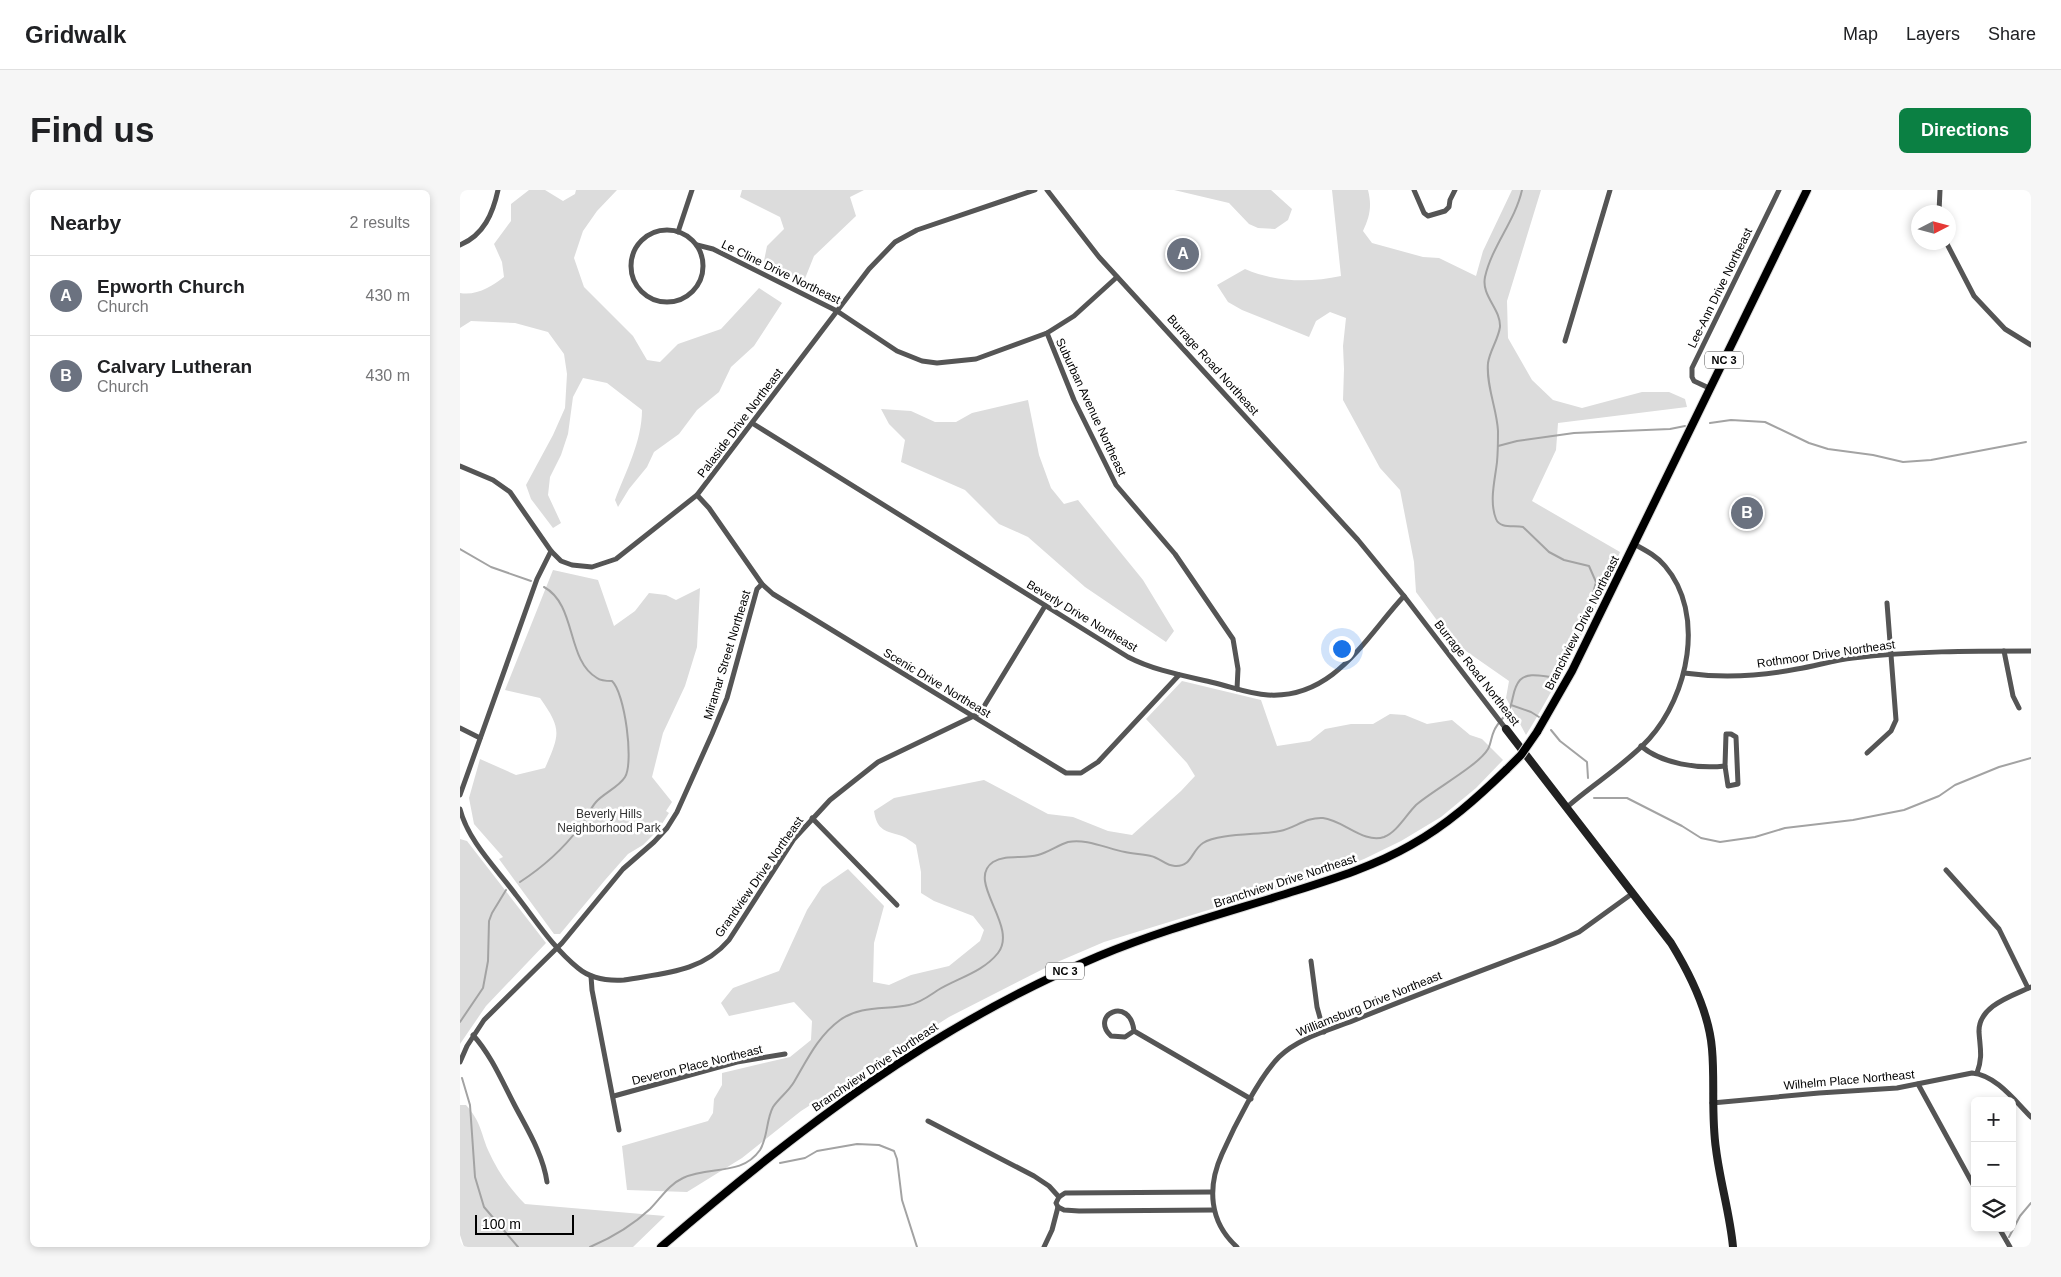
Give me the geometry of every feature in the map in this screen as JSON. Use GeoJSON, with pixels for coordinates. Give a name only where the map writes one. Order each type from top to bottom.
{"type":"FeatureCollection","features":[{"type":"Feature","properties":{"kind":"main road","name":"Branchview Drive Northeast"},"geometry":{"type":"LineString","coordinates":[[662,1247],[748,1174],[840,1103],[891,1067],[949,1030],[1026,988],[1099,956],[1174,928],[1333,879],[1402,850],[1439,828],[1467,806],[1521,755],[1537,732],[1572,671],[1807,190]]}},
{"type":"Feature","properties":{"kind":"street"},"geometry":{"type":"LineString","coordinates":[[460,244],[476,235],[486,224],[492,214],[498,190]]}},
{"type":"Feature","properties":{"kind":"street"},"geometry":{"type":"LineString","coordinates":[[678,232],[692,190]]}},
{"type":"Feature","properties":{"kind":"street","name":"Palaside Drive Northeast"},"geometry":{"type":"LineString","coordinates":[[460,466],[484,475],[510,492],[551,551],[561,560],[572,565],[592,567],[605,564],[625,554],[697,495],[869,269],[889,247],[903,237],[958,215],[1035,190]]}},
{"type":"Feature","properties":{"kind":"street","name":"Burrage Road Northeast"},"geometry":{"type":"LineString","coordinates":[[1047,190],[1117,277],[1351,533],[1404,596],[1671,942],[1682,961],[1709,1030],[1712,1052],[1712,1103],[1716,1149],[1732,1231],[1733,1247]]}},
{"type":"Feature","properties":{"kind":"street"},"geometry":{"type":"LineString","coordinates":[[1414,190],[1424,213],[1428,216],[1445,212],[1450,207],[1450,200],[1455,190]]}},
{"type":"Feature","properties":{"kind":"street"},"geometry":{"type":"LineString","coordinates":[[1565,341],[1610,190]]}},
{"type":"Feature","properties":{"kind":"street","name":"Lee-Ann Drive Northeast"},"geometry":{"type":"LineString","coordinates":[[1709,388],[1694,381],[1692,368],[1779,190]]}},
{"type":"Feature","properties":{"kind":"street"},"geometry":{"type":"LineString","coordinates":[[1939,205],[1940,190]]}},
{"type":"Feature","properties":{"kind":"street"},"geometry":{"type":"LineString","coordinates":[[664,230],[678,232],[697,245],[703,261],[703,269],[698,285],[692,292],[678,300],[670,302],[654,299],[646,295],[636,282],[633,275],[632,260],[636,250],[650,235],[664,230]]}},
{"type":"Feature","properties":{"kind":"street","name":"Le Cline Drive Northeast"},"geometry":{"type":"LineString","coordinates":[[697,245],[713,249],[838,310],[897,351],[937,363],[976,359],[1047,333],[1074,316],[1117,277]]}},
{"type":"Feature","properties":{"kind":"street"},"geometry":{"type":"LineString","coordinates":[[1950,250],[1974,296],[2005,329],[2031,345]]}},
{"type":"Feature","properties":{"kind":"street","name":"Suburban Avenue Northeast"},"geometry":{"type":"LineString","coordinates":[[1047,333],[1074,400],[1116,486],[1174,554],[1233,639],[1238,668],[1237,689]]}},
{"type":"Feature","properties":{"kind":"street","name":"Beverly Drive Northeast"},"geometry":{"type":"LineString","coordinates":[[752,423],[1045,606],[1139,662],[1179,675],[1266,695],[1295,692],[1315,686],[1346,664],[1404,596]]}},
{"type":"Feature","properties":{"kind":"street","name":"Scenic Drive Northeast"},"geometry":{"type":"LineString","coordinates":[[697,495],[709,508],[762,584],[773,594],[1062,771],[1074,775],[1081,774],[1098,762],[1179,675]]}},
{"type":"Feature","properties":{"kind":"street"},"geometry":{"type":"LineString","coordinates":[[1566,807],[1641,746],[1660,724],[1673,704],[1684,672],[1688,645],[1687,630],[1683,602],[1677,585],[1664,565],[1634,544]]}},
{"type":"Feature","properties":{"kind":"street"},"geometry":{"type":"LineString","coordinates":[[460,795],[537,579],[551,551]]}},
{"type":"Feature","properties":{"kind":"street","name":"Miramar Street Northeast"},"geometry":{"type":"LineString","coordinates":[[460,1062],[473,1035],[498,1004],[558,947],[623,869],[661,835],[676,812],[727,698],[757,589],[762,584]]}},
{"type":"Feature","properties":{"kind":"street"},"geometry":{"type":"LineString","coordinates":[[1867,753],[1891,731],[1896,720],[1887,603]]}},
{"type":"Feature","properties":{"kind":"street","name":"Grandview Drive Northeast"},"geometry":{"type":"LineString","coordinates":[[460,809],[464,822],[480,847],[558,947],[577,968],[591,976],[624,980],[693,967],[704,962],[722,948],[794,839],[830,800],[878,762],[964,719],[973,717],[983,708],[1045,606]]}},
{"type":"Feature","properties":{"kind":"street"},"geometry":{"type":"LineString","coordinates":[[2004,651],[2013,696],[2019,708]]}},
{"type":"Feature","properties":{"kind":"street","name":"Rothmoor Drive Northeast"},"geometry":{"type":"LineString","coordinates":[[1684,672],[1703,676],[1769,674],[1850,658],[1892,653],[2031,651]]}},
{"type":"Feature","properties":{"kind":"street"},"geometry":{"type":"LineString","coordinates":[[460,728],[480,738]]}},
{"type":"Feature","properties":{"kind":"street"},"geometry":{"type":"LineString","coordinates":[[1726,734],[1731,734],[1736,737],[1738,784],[1728,786],[1725,766],[1726,734]]}},
{"type":"Feature","properties":{"kind":"street"},"geometry":{"type":"LineString","coordinates":[[1641,746],[1650,754],[1660,758],[1703,767],[1725,766]]}},
{"type":"Feature","properties":{"kind":"street"},"geometry":{"type":"LineString","coordinates":[[812,818],[897,905]]}},
{"type":"Feature","properties":{"kind":"street"},"geometry":{"type":"LineString","coordinates":[[1946,870],[1999,929],[2029,987],[1995,1004],[1979,1022],[1982,1050],[1977,1073],[1987,1077],[2003,1088],[2031,1117]]}},
{"type":"Feature","properties":{"kind":"street","name":"Williamsburg Drive Northeast"},"geometry":{"type":"LineString","coordinates":[[1237,1247],[1223,1232],[1214,1210],[1212,1192],[1219,1162],[1251,1099],[1270,1067],[1279,1056],[1294,1046],[1324,1032],[1579,932],[1634,893]]}},
{"type":"Feature","properties":{"kind":"street"},"geometry":{"type":"LineString","coordinates":[[1311,961],[1317,1007],[1324,1032]]}},
{"type":"Feature","properties":{"kind":"street"},"geometry":{"type":"LineString","coordinates":[[591,976],[592,990],[614,1096],[619,1130]]}},
{"type":"Feature","properties":{"kind":"street"},"geometry":{"type":"LineString","coordinates":[[1118,1010],[1127,1013],[1134,1024],[1134,1031],[1125,1037],[1111,1036],[1105,1031],[1104,1022],[1107,1016],[1118,1010]]}},
{"type":"Feature","properties":{"kind":"street"},"geometry":{"type":"LineString","coordinates":[[1134,1031],[1251,1099]]}},
{"type":"Feature","properties":{"kind":"street"},"geometry":{"type":"LineString","coordinates":[[473,1035],[483,1046],[543,1160],[547,1182]]}},
{"type":"Feature","properties":{"kind":"street","name":"Deveron Place Northeast"},"geometry":{"type":"LineString","coordinates":[[614,1096],[737,1062],[785,1054]]}},
{"type":"Feature","properties":{"kind":"street","name":"Wilhelm Place Northeast"},"geometry":{"type":"LineString","coordinates":[[1712,1103],[1819,1093],[1878,1090],[1977,1073]]}},
{"type":"Feature","properties":{"kind":"street"},"geometry":{"type":"LineString","coordinates":[[1918,1084],[1974,1187]]}},
{"type":"Feature","properties":{"kind":"street"},"geometry":{"type":"LineString","coordinates":[[928,1121],[1034,1176],[1049,1186],[1059,1197]]}},
{"type":"Feature","properties":{"kind":"street"},"geometry":{"type":"LineString","coordinates":[[1044,1247],[1052,1230],[1058,1207],[1056,1203],[1059,1197],[1065,1193],[1212,1192]]}},
{"type":"Feature","properties":{"kind":"street"},"geometry":{"type":"LineString","coordinates":[[1058,1207],[1064,1210],[1079,1211],[1214,1210]]}},
{"type":"Feature","properties":{"kind":"street"},"geometry":{"type":"LineString","coordinates":[[2001,1232],[2010,1247]]}},
{"type":"Feature","properties":{"kind":"green space"},"geometry":{"type":"Polygon","coordinates":[[[529,190],[545,190],[563,201],[575,194],[576,190],[617,190],[597,211],[583,231],[574,258],[584,287],[633,336],[647,360],[660,362],[678,344],[721,329],[759,288],[782,303],[754,346],[731,367],[719,392],[697,410],[679,434],[654,452],[647,467],[629,489],[618,507],[615,500],[636,444],[642,410],[607,383],[583,378],[573,397],[568,434],[561,455],[550,477],[548,495],[561,523],[553,528],[531,499],[526,485],[565,408],[567,374],[564,354],[548,332],[515,323],[471,321],[460,328],[460,293],[478,292],[504,277],[502,262],[494,244],[511,221],[511,204],[529,190]]]}},
{"type":"Feature","properties":{"kind":"green space"},"geometry":{"type":"Polygon","coordinates":[[[742,190],[864,190],[850,197],[856,216],[814,256],[802,286],[763,266],[767,246],[784,229],[780,217],[740,197],[742,190]]]}},
{"type":"Feature","properties":{"kind":"green space"},"geometry":{"type":"Polygon","coordinates":[[[1174,190],[1271,190],[1292,209],[1288,220],[1275,229],[1258,228],[1249,224],[1229,203],[1174,190]]]}},
{"type":"Feature","properties":{"kind":"green space"},"geometry":{"type":"Polygon","coordinates":[[[1332,190],[1368,190],[1370,211],[1363,231],[1372,243],[1423,257],[1439,258],[1476,276],[1483,251],[1512,190],[1541,190],[1507,301],[1508,338],[1532,380],[1553,400],[1582,408],[1642,392],[1669,392],[1685,399],[1687,407],[1558,423],[1556,450],[1532,501],[1620,552],[1597,605],[1526,735],[1506,698],[1509,681],[1453,642],[1416,592],[1414,562],[1400,490],[1380,468],[1343,400],[1343,346],[1346,318],[1330,312],[1316,321],[1309,337],[1242,310],[1228,302],[1217,285],[1245,269],[1268,277],[1292,280],[1317,280],[1341,276],[1332,190]]]}},
{"type":"Feature","properties":{"kind":"green space"},"geometry":{"type":"Polygon","coordinates":[[[1028,400],[1039,455],[1051,488],[1064,504],[1078,500],[1143,580],[1174,631],[1166,642],[1085,587],[1028,537],[999,524],[965,490],[901,462],[905,440],[889,424],[881,409],[911,411],[935,422],[956,422],[972,413],[1028,400]]]}},
{"type":"Feature","properties":{"kind":"green space","name":"Beverly Hills Neighborhood Park"},"geometry":{"type":"Polygon","coordinates":[[[553,570],[598,580],[614,626],[635,611],[649,593],[666,595],[676,600],[700,588],[697,647],[685,686],[663,733],[652,777],[672,802],[666,811],[669,813],[658,830],[643,845],[628,854],[560,934],[554,934],[499,859],[503,857],[474,824],[469,798],[480,759],[516,775],[545,768],[554,747],[556,739],[555,725],[540,698],[505,690],[553,570]]]}},
{"type":"Feature","properties":{"kind":"green space"},"geometry":{"type":"Polygon","coordinates":[[[1182,681],[1261,700],[1277,746],[1310,741],[1325,729],[1351,724],[1373,724],[1390,714],[1405,715],[1427,724],[1452,720],[1470,735],[1482,739],[1503,760],[1476,788],[1441,817],[1401,841],[1364,859],[1323,875],[1104,942],[1055,963],[949,1017],[801,1111],[742,1158],[687,1192],[627,1190],[622,1146],[708,1121],[713,1113],[714,1099],[722,1085],[722,1073],[790,1057],[811,1040],[812,1021],[794,1002],[729,1016],[721,1003],[733,988],[779,971],[807,910],[822,887],[848,869],[884,906],[874,943],[873,982],[889,985],[911,975],[949,966],[980,941],[984,930],[973,916],[934,901],[921,893],[921,872],[916,845],[904,837],[883,829],[877,823],[874,811],[894,798],[984,780],[1048,814],[1073,817],[1108,831],[1132,835],[1195,776],[1187,763],[1146,719],[1182,681]]]}},
{"type":"Feature","properties":{"kind":"green space"},"geometry":{"type":"Polygon","coordinates":[[[460,839],[467,841],[546,943],[486,1006],[460,1044],[460,839]]]}},
{"type":"Feature","properties":{"kind":"green space"},"geometry":{"type":"Polygon","coordinates":[[[460,1105],[466,1105],[475,1116],[495,1165],[525,1204],[665,1216],[633,1247],[464,1247],[460,1235],[460,1105]]]}},
{"type":"Feature","properties":{"kind":"waterway"},"geometry":{"type":"LineString","coordinates":[[590,1247],[629,1226],[650,1209],[669,1188],[683,1178],[693,1174],[734,1167],[744,1164],[752,1158],[763,1145],[773,1107],[792,1086],[808,1057],[825,1033],[840,1020],[848,1015],[865,1010],[917,1003],[978,970],[992,960],[1003,942],[1002,930],[985,880],[986,870],[993,862],[1009,857],[1038,855],[1064,843],[1082,841],[1125,852],[1151,856],[1169,865],[1181,866],[1188,861],[1199,846],[1210,840],[1219,837],[1280,831],[1317,818],[1331,820],[1361,835],[1376,838],[1384,837],[1389,835],[1416,805],[1483,756],[1489,747],[1495,728],[1509,710],[1520,680],[1531,675],[1551,677],[1563,659],[1567,646],[1589,609],[1596,582],[1589,566],[1564,560],[1549,552],[1523,527],[1508,526],[1498,522],[1494,512],[1493,498],[1498,431],[1488,363],[1500,327],[1498,314],[1486,290],[1485,277],[1488,266],[1519,201],[1522,190]]}},
{"type":"Feature","properties":{"kind":"waterway"},"geometry":{"type":"LineString","coordinates":[[1710,423],[1731,420],[1765,422],[1809,443],[1828,449],[1873,455],[1903,462],[1931,460],[2026,442]]}},
{"type":"Feature","properties":{"kind":"waterway"},"geometry":{"type":"LineString","coordinates":[[1498,446],[1517,441],[1574,433],[1670,429],[1685,426]]}},
{"type":"Feature","properties":{"kind":"waterway"},"geometry":{"type":"LineString","coordinates":[[460,549],[491,567],[531,581]]}},
{"type":"Feature","properties":{"kind":"waterway"},"geometry":{"type":"LineString","coordinates":[[520,882],[545,864],[573,836],[596,802],[622,781],[628,769],[629,758],[627,728],[617,688],[612,681],[599,679],[587,670],[580,659],[562,606],[554,595],[544,587]]}},
{"type":"Feature","properties":{"kind":"waterway"},"geometry":{"type":"LineString","coordinates":[[1511,705],[1539,717]]}},
{"type":"Feature","properties":{"kind":"waterway"},"geometry":{"type":"LineString","coordinates":[[1551,730],[1560,741],[1587,762],[1588,778]]}},
{"type":"Feature","properties":{"kind":"waterway"},"geometry":{"type":"LineString","coordinates":[[1594,798],[1627,798],[1682,826],[1701,838],[1720,842],[1755,837],[1785,828],[1853,820],[1904,810],[1939,796],[1955,785],[1999,767],[2031,758]]}},
{"type":"Feature","properties":{"kind":"waterway"},"geometry":{"type":"LineString","coordinates":[[460,1022],[483,988],[488,961],[489,921],[506,890]]}},
{"type":"Feature","properties":{"kind":"waterway"},"geometry":{"type":"LineString","coordinates":[[462,1078],[470,1105],[475,1177],[484,1207],[518,1247]]}},
{"type":"Feature","properties":{"kind":"waterway"},"geometry":{"type":"LineString","coordinates":[[780,1163],[805,1158],[817,1151],[857,1144],[879,1145],[894,1151],[897,1159],[902,1200],[917,1247]]}},
{"type":"Feature","properties":{"kind":"waterway"},"geometry":{"type":"LineString","coordinates":[[2009,1237],[2020,1216],[2031,1203]]}},
{"type":"Feature","properties":{"kind":"place","name":"Epworth Church"},"geometry":{"type":"Point","coordinates":[1183,254]}},
{"type":"Feature","properties":{"kind":"place","name":"Calvary Lutheran"},"geometry":{"type":"Point","coordinates":[1747,513]}}]}
